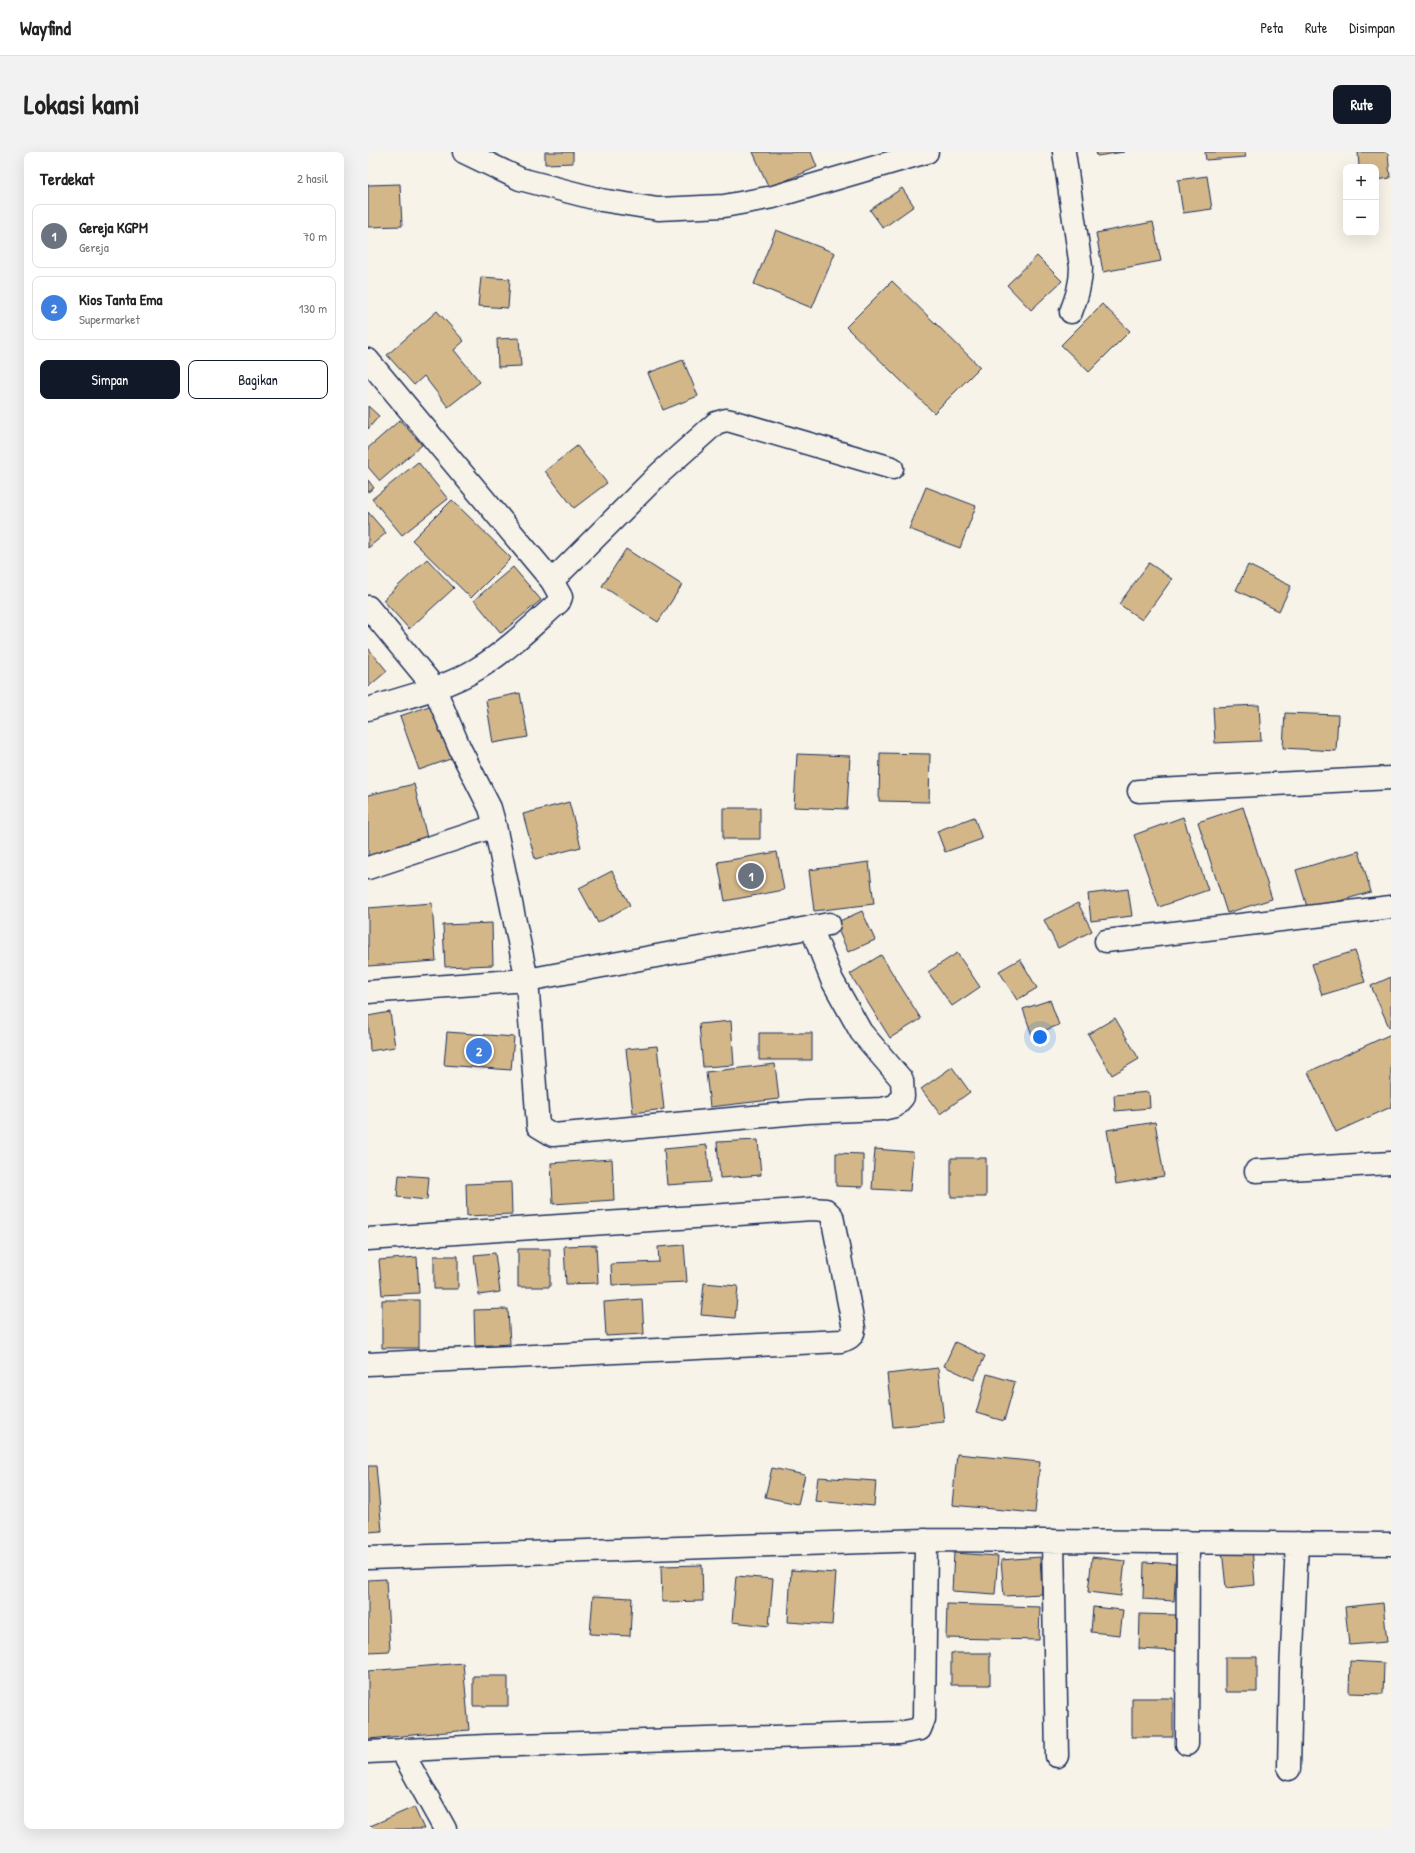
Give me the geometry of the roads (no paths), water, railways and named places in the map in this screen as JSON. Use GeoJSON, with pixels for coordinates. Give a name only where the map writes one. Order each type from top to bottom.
{"type":"FeatureCollection","features":[{"type":"Feature","properties":{"kind":"street"},"geometry":{"type":"LineString","coordinates":[[464,152],[520,179],[601,200],[658,209],[724,206],[773,197],[927,152]]}},
{"type":"Feature","properties":{"kind":"street"},"geometry":{"type":"LineString","coordinates":[[1064,152],[1081,274],[1078,293],[1071,312]]}},
{"type":"Feature","properties":{"kind":"street"},"geometry":{"type":"LineString","coordinates":[[368,360],[552,581],[561,597],[559,602],[517,638],[477,669],[455,680],[368,709]]}},
{"type":"Feature","properties":{"kind":"street"},"geometry":{"type":"LineString","coordinates":[[552,581],[659,474],[716,423],[722,421],[731,421],[892,468]]}},
{"type":"Feature","properties":{"kind":"street"},"geometry":{"type":"LineString","coordinates":[[368,607],[434,687],[460,749],[490,808],[496,826],[527,980],[538,1126],[553,1135],[808,1112],[882,1109],[895,1106],[903,1097],[902,1080],[861,1032],[832,980],[820,926],[527,980],[368,992]]}},
{"type":"Feature","properties":{"kind":"street"},"geometry":{"type":"LineString","coordinates":[[1139,791],[1391,778]]}},
{"type":"Feature","properties":{"kind":"street"},"geometry":{"type":"LineString","coordinates":[[368,868],[496,826]]}},
{"type":"Feature","properties":{"kind":"street"},"geometry":{"type":"LineString","coordinates":[[1106,941],[1391,907]]}},
{"type":"Feature","properties":{"kind":"street"},"geometry":{"type":"LineString","coordinates":[[1256,1171],[1391,1163]]}},
{"type":"Feature","properties":{"kind":"street"},"geometry":{"type":"LineString","coordinates":[[368,1240],[816,1209],[826,1210],[832,1216],[854,1329],[854,1333],[850,1339],[841,1341],[368,1364]]}},
{"type":"Feature","properties":{"kind":"street"},"geometry":{"type":"LineString","coordinates":[[368,1752],[899,1733],[920,1729],[924,1719],[926,1540]]}},
{"type":"Feature","properties":{"kind":"street"},"geometry":{"type":"LineString","coordinates":[[368,1558],[926,1540],[1391,1544]]}},
{"type":"Feature","properties":{"kind":"street"},"geometry":{"type":"LineString","coordinates":[[1053,1541],[1057,1756]]}},
{"type":"Feature","properties":{"kind":"street"},"geometry":{"type":"LineString","coordinates":[[1187,1744],[1188,1542]]}},
{"type":"Feature","properties":{"kind":"street"},"geometry":{"type":"LineString","coordinates":[[1289,1769],[1291,1672],[1297,1542]]}},
{"type":"Feature","properties":{"kind":"street"},"geometry":{"type":"LineString","coordinates":[[401,1750],[445,1829]]}},
{"type":"Feature","properties":{"kind":"place","name":"Gereja KGPM"},"geometry":{"type":"Point","coordinates":[751,876]}},
{"type":"Feature","properties":{"kind":"place","name":"Kios Tanta Ema"},"geometry":{"type":"Point","coordinates":[479,1051]}}]}
